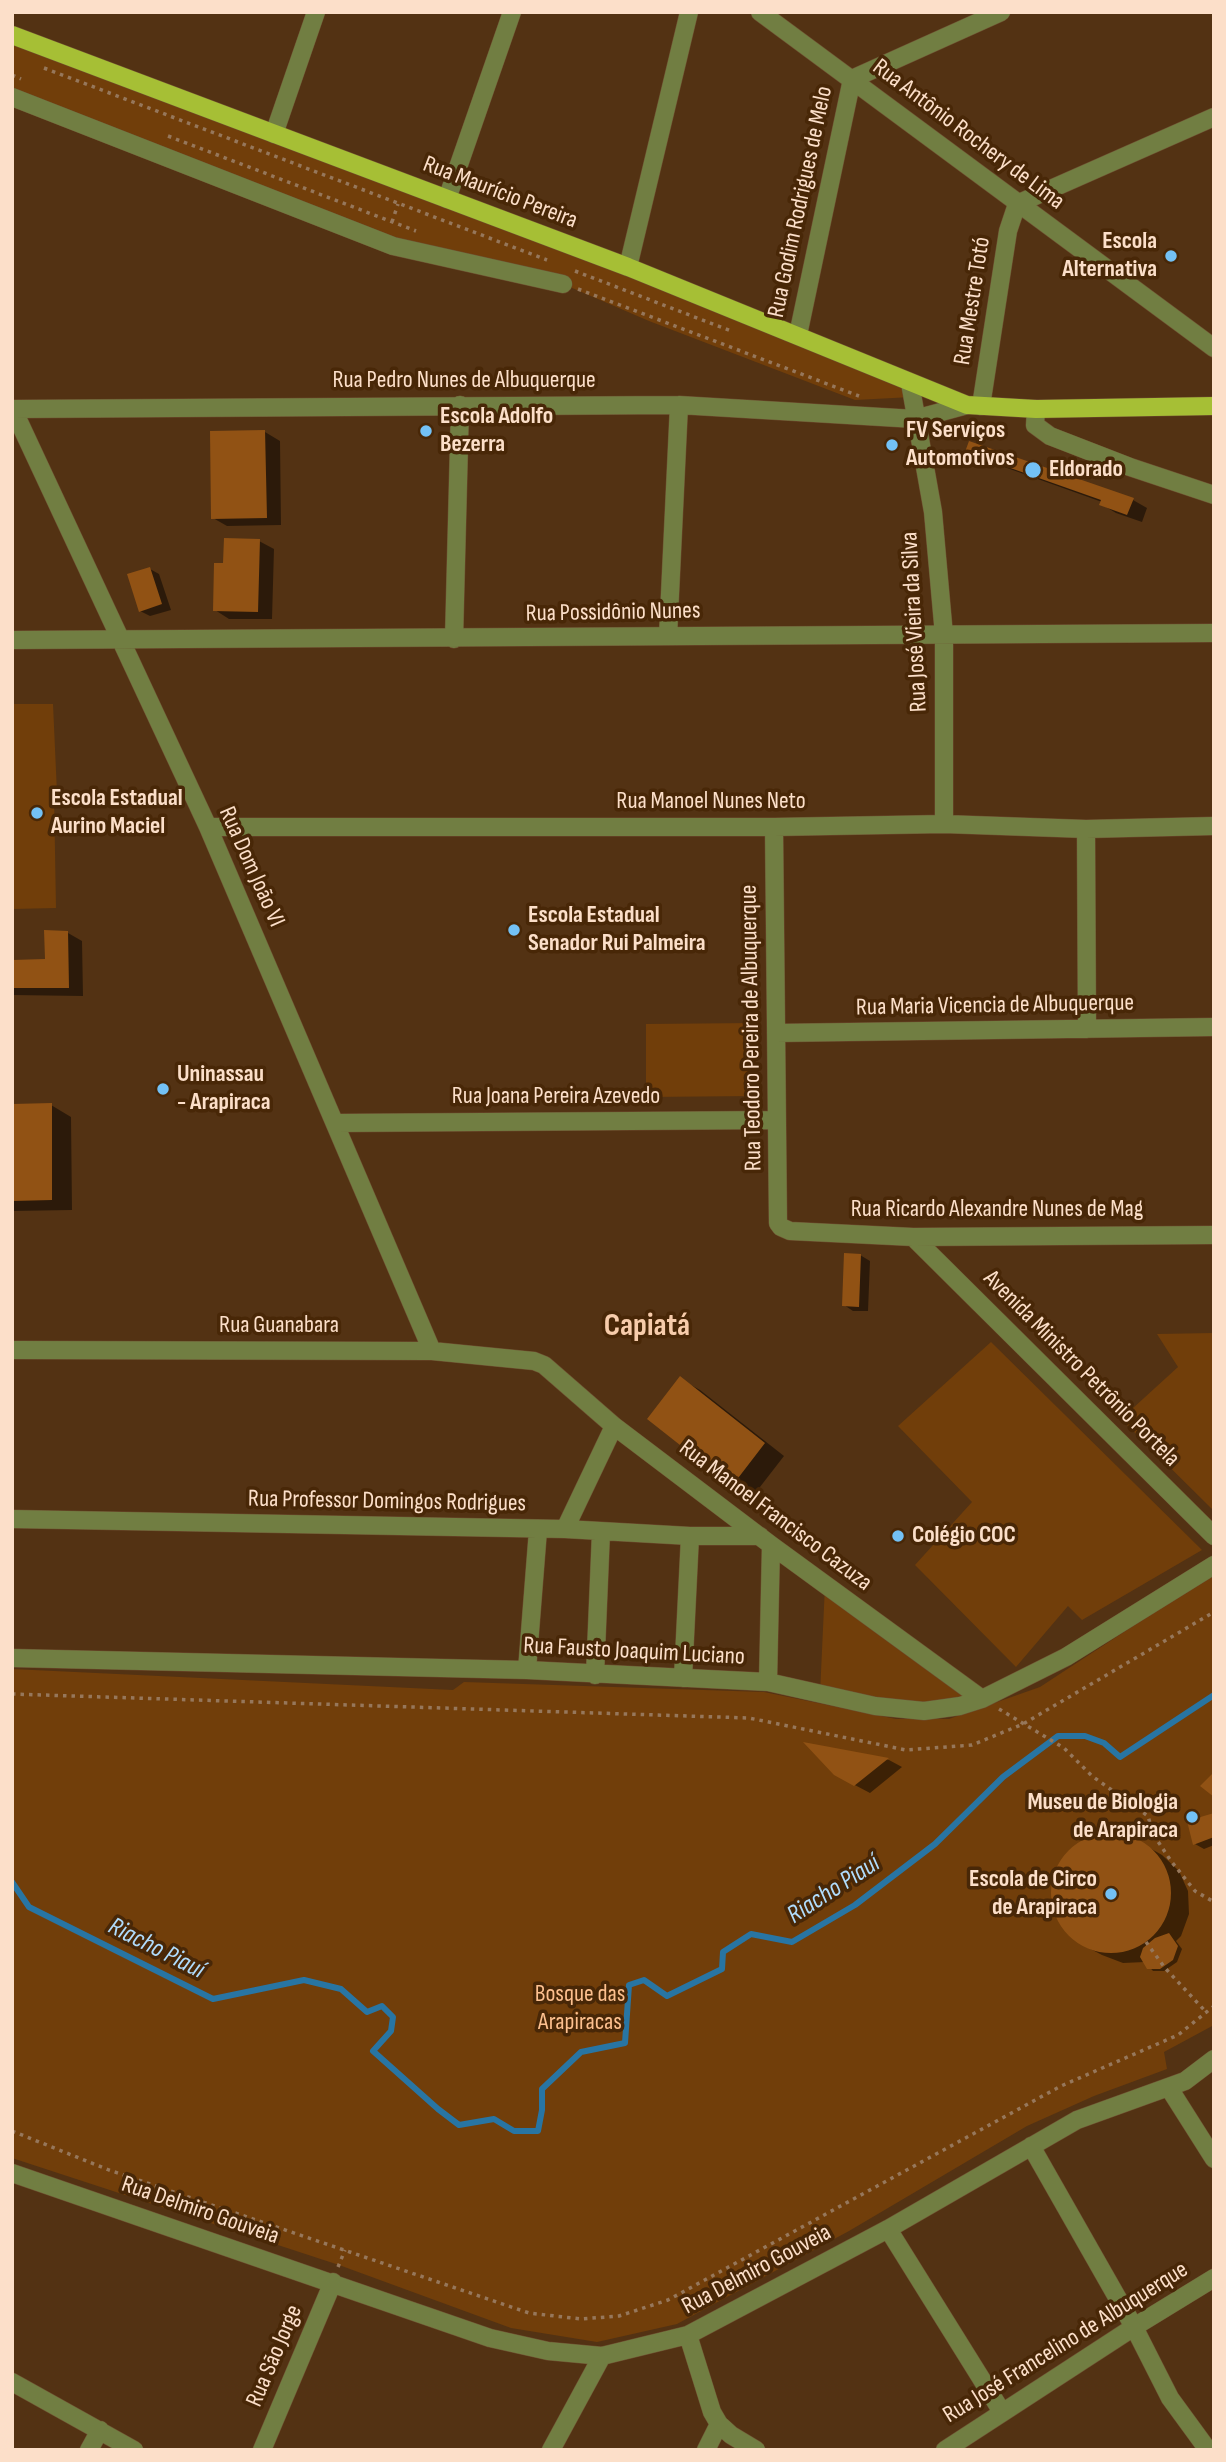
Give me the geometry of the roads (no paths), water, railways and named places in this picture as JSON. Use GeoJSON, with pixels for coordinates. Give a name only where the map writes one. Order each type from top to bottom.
{"type":"FeatureCollection","features":[{"type":"Feature","properties":{"kind":"main road","name":"Rua Maurício Pereira"},"geometry":{"type":"LineString","coordinates":[[12,35],[628,267],[910,383],[974,406],[1036,409],[1214,406]]}},
{"type":"Feature","properties":{"kind":"street"},"geometry":{"type":"LineString","coordinates":[[274,134],[316,12]]}},
{"type":"Feature","properties":{"kind":"street"},"geometry":{"type":"LineString","coordinates":[[447,199],[512,12]]}},
{"type":"Feature","properties":{"kind":"street"},"geometry":{"type":"LineString","coordinates":[[628,267],[689,12]]}},
{"type":"Feature","properties":{"kind":"street","name":"Rua Antônio Rochery de Lima"},"geometry":{"type":"LineString","coordinates":[[760,12],[1214,348]]}},
{"type":"Feature","properties":{"kind":"street"},"geometry":{"type":"LineString","coordinates":[[852,79],[1001,12]]}},
{"type":"Feature","properties":{"kind":"street","name":"Rua Godim Rodrigues de Melo"},"geometry":{"type":"LineString","coordinates":[[798,335],[852,79]]}},
{"type":"Feature","properties":{"kind":"street"},"geometry":{"type":"LineString","coordinates":[[12,97],[393,246],[567,276]]}},
{"type":"Feature","properties":{"kind":"street"},"geometry":{"type":"LineString","coordinates":[[12,112],[40,108]]}},
{"type":"Feature","properties":{"kind":"street"},"geometry":{"type":"LineString","coordinates":[[1017,204],[1214,117]]}},
{"type":"Feature","properties":{"kind":"street","name":"Rua Mestre Totó"},"geometry":{"type":"LineString","coordinates":[[974,406],[1009,231],[1017,204]]}},
{"type":"Feature","properties":{"kind":"street","name":"Rua José Vieira da Silva"},"geometry":{"type":"LineString","coordinates":[[910,383],[933,512],[944,635],[944,824]]}},
{"type":"Feature","properties":{"kind":"street"},"geometry":{"type":"LineString","coordinates":[[454,639],[460,405]]}},
{"type":"Feature","properties":{"kind":"street"},"geometry":{"type":"LineString","coordinates":[[668,636],[679,405]]}},
{"type":"Feature","properties":{"kind":"street","name":"Rua Pedro Nunes de Albuquerque"},"geometry":{"type":"LineString","coordinates":[[13,409],[679,405],[915,419],[974,406]]}},
{"type":"Feature","properties":{"kind":"street","name":"Rua Dom João VI"},"geometry":{"type":"LineString","coordinates":[[13,409],[208,827],[432,1351]]}},
{"type":"Feature","properties":{"kind":"street"},"geometry":{"type":"LineString","coordinates":[[1036,409],[1035,425],[1050,436],[1214,495]]}},
{"type":"Feature","properties":{"kind":"street","name":"Rua Possidônio Nunes"},"geometry":{"type":"LineString","coordinates":[[12,640],[1214,633]]}},
{"type":"Feature","properties":{"kind":"street","name":"Rua Manoel Nunes Neto"},"geometry":{"type":"LineString","coordinates":[[208,827],[774,827],[944,824],[1086,829],[1214,826]]}},
{"type":"Feature","properties":{"kind":"street","name":"Rua Teodoro Pereira de Albuquerque"},"geometry":{"type":"LineString","coordinates":[[774,827],[780,1227]]}},
{"type":"Feature","properties":{"kind":"street"},"geometry":{"type":"LineString","coordinates":[[1086,829],[1087,1030]]}},
{"type":"Feature","properties":{"kind":"street","name":"Rua Maria Vicencia de Albuquerque"},"geometry":{"type":"LineString","coordinates":[[776,1033],[1214,1027]]}},
{"type":"Feature","properties":{"kind":"street","name":"Rua Joana Pereira Azevedo"},"geometry":{"type":"LineString","coordinates":[[336,1123],[777,1121]]}},
{"type":"Feature","properties":{"kind":"street","name":"Rua Ricardo Alexandre Nunes de Mag"},"geometry":{"type":"LineString","coordinates":[[780,1227],[790,1231],[913,1237],[1214,1235]]}},
{"type":"Feature","properties":{"kind":"street","name":"Avenida Ministro Petrônio Portela"},"geometry":{"type":"LineString","coordinates":[[913,1237],[1214,1536]]}},
{"type":"Feature","properties":{"kind":"street","name":"Rua Guanabara"},"geometry":{"type":"LineString","coordinates":[[12,1350],[432,1351],[544,1364]]}},
{"type":"Feature","properties":{"kind":"street","name":"Rua Manoel Francisco Cazuza"},"geometry":{"type":"LineString","coordinates":[[544,1364],[614,1426],[765,1541],[982,1699]]}},
{"type":"Feature","properties":{"kind":"street"},"geometry":{"type":"LineString","coordinates":[[565,1529],[614,1426]]}},
{"type":"Feature","properties":{"kind":"street","name":"Rua Professor Domingos Rodrigues"},"geometry":{"type":"LineString","coordinates":[[12,1519],[565,1529],[765,1541]]}},
{"type":"Feature","properties":{"kind":"street"},"geometry":{"type":"LineString","coordinates":[[527,1671],[538,1530]]}},
{"type":"Feature","properties":{"kind":"street"},"geometry":{"type":"LineString","coordinates":[[595,1675],[601,1532]]}},
{"type":"Feature","properties":{"kind":"street"},"geometry":{"type":"LineString","coordinates":[[683,1678],[690,1536]]}},
{"type":"Feature","properties":{"kind":"street"},"geometry":{"type":"LineString","coordinates":[[765,1541],[768,1682]]}},
{"type":"Feature","properties":{"kind":"street","name":"Rua Fausto Joaquim Luciano"},"geometry":{"type":"LineString","coordinates":[[12,1658],[527,1671],[768,1682],[875,1706],[924,1711],[961,1706],[982,1699],[1066,1657],[1214,1565]]}},
{"type":"Feature","properties":{"kind":"street","name":"Rua Delmiro Gouveia"},"geometry":{"type":"LineString","coordinates":[[12,2172],[490,2338],[548,2351],[602,2356],[688,2335],[888,2229],[1077,2120],[1185,2081],[1214,2059]]}},
{"type":"Feature","properties":{"kind":"street"},"geometry":{"type":"LineString","coordinates":[[1169,2088],[1214,2159]]}},
{"type":"Feature","properties":{"kind":"street"},"geometry":{"type":"LineString","coordinates":[[1031,2146],[1134,2327],[1170,2399],[1208,2450]]}},
{"type":"Feature","properties":{"kind":"street"},"geometry":{"type":"LineString","coordinates":[[888,2229],[1002,2412]]}},
{"type":"Feature","properties":{"kind":"street","name":"Rua José Francelino de Albuquerque"},"geometry":{"type":"LineString","coordinates":[[954,2447],[1002,2412],[1214,2278]]}},
{"type":"Feature","properties":{"kind":"street","name":"Rua São Jorge"},"geometry":{"type":"LineString","coordinates":[[262,2450],[333,2282]]}},
{"type":"Feature","properties":{"kind":"street"},"geometry":{"type":"LineString","coordinates":[[688,2335],[712,2412],[719,2424],[756,2450]]}},
{"type":"Feature","properties":{"kind":"street"},"geometry":{"type":"LineString","coordinates":[[551,2450],[602,2356]]}},
{"type":"Feature","properties":{"kind":"street"},"geometry":{"type":"LineString","coordinates":[[12,2382],[134,2450]]}},
{"type":"Feature","properties":{"kind":"street"},"geometry":{"type":"LineString","coordinates":[[706,2450],[719,2424]]}},
{"type":"Feature","properties":{"kind":"street"},"geometry":{"type":"LineString","coordinates":[[89,2450],[100,2430]]}},
{"type":"Feature","properties":{"kind":"waterway","name":"Riacho Piauí"},"geometry":{"type":"LineString","coordinates":[[12,1882],[29,1907],[213,1999],[304,1980],[341,1989],[367,2012],[382,2006],[393,2017],[391,2031],[373,2051],[438,2109],[459,2125],[494,2119],[514,2131],[538,2131],[542,2089],[581,2052],[625,2043],[629,1985],[644,1980],[667,1996],[722,1969],[723,1952],[751,1934],[792,1942],[855,1905],[935,1844],[1003,1777],[1058,1736],[1085,1736],[1104,1743],[1120,1757],[1214,1695]]}},
{"type":"Feature","properties":{"kind":"place","name":"Escola Alternativa"},"geometry":{"type":"Point","coordinates":[1171,256]}},
{"type":"Feature","properties":{"kind":"place","name":"Escola Adolfo Bezerra"},"geometry":{"type":"Point","coordinates":[426,431]}},
{"type":"Feature","properties":{"kind":"place","name":"FV Serviços Automotivos"},"geometry":{"type":"Point","coordinates":[892,445]}},
{"type":"Feature","properties":{"kind":"place","name":"Eldorado"},"geometry":{"type":"Point","coordinates":[1033,470]}},
{"type":"Feature","properties":{"kind":"place","name":"Escola Estadual Aurino Maciel"},"geometry":{"type":"Point","coordinates":[37,813]}},
{"type":"Feature","properties":{"kind":"place","name":"Escola Estadual Senador Rui Palmeira"},"geometry":{"type":"Point","coordinates":[514,930]}},
{"type":"Feature","properties":{"kind":"place","name":"Uninassau - Arapiraca"},"geometry":{"type":"Point","coordinates":[163,1089]}},
{"type":"Feature","properties":{"kind":"place","name":"Colégio COC"},"geometry":{"type":"Point","coordinates":[898,1536]}},
{"type":"Feature","properties":{"kind":"place","name":"Museu de Biologia de Arapiraca"},"geometry":{"type":"Point","coordinates":[1192,1817]}},
{"type":"Feature","properties":{"kind":"place","name":"Escola de Circo de Arapiraca"},"geometry":{"type":"Point","coordinates":[1111,1894]}},
{"type":"Feature","properties":{"kind":"district","name":"Capiatá"},"geometry":{"type":"Point","coordinates":[647,1327]}},
{"type":"Feature","properties":{"kind":"park label","name":"Bosque das Arapiracas"},"geometry":{"type":"Point","coordinates":[580,2009]}}]}
